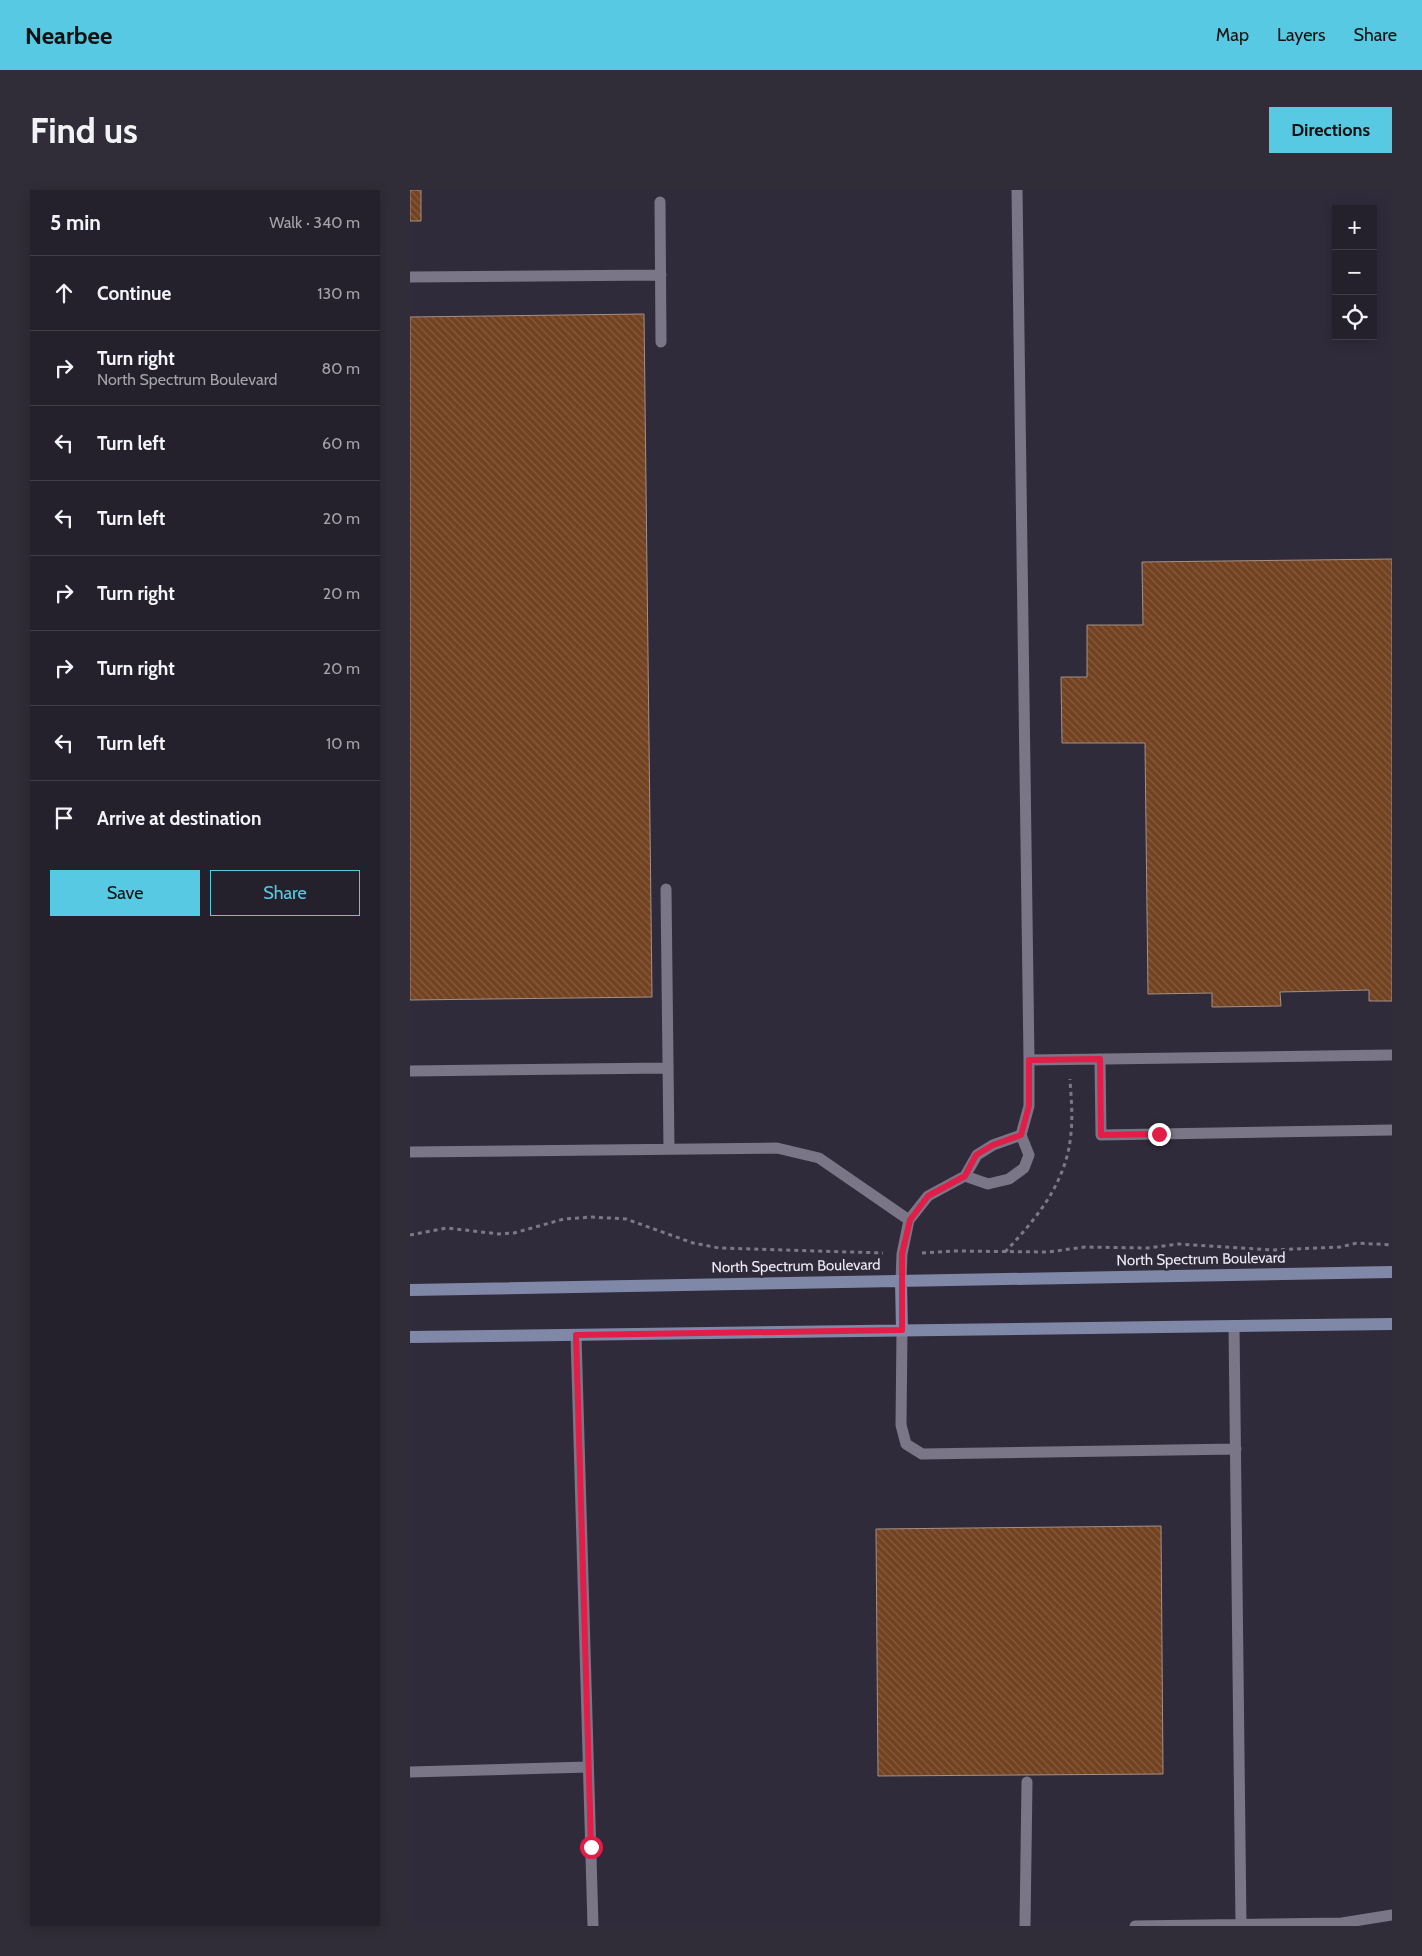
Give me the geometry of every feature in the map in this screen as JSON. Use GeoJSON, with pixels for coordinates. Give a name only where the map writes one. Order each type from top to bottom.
{"type":"FeatureCollection","features":[{"type":"Feature","properties":{"kind":"street","name":"North Spectrum Boulevard"},"geometry":{"type":"LineString","coordinates":[[410,1290],[1392,1272]]}},
{"type":"Feature","properties":{"kind":"street"},"geometry":{"type":"LineString","coordinates":[[901,1281],[902,1330]]}},
{"type":"Feature","properties":{"kind":"street"},"geometry":{"type":"LineString","coordinates":[[410,1337],[1392,1324]]}},
{"type":"Feature","properties":{"kind":"lane"},"geometry":{"type":"LineString","coordinates":[[965,1176],[988,1184],[1009,1179],[1024,1168],[1029,1155],[1021,1135],[1029,1106],[1029,1060],[1017,190]]}},
{"type":"Feature","properties":{"kind":"lane"},"geometry":{"type":"LineString","coordinates":[[660,202],[661,342]]}},
{"type":"Feature","properties":{"kind":"lane"},"geometry":{"type":"LineString","coordinates":[[410,277],[661,275]]}},
{"type":"Feature","properties":{"kind":"lane"},"geometry":{"type":"LineString","coordinates":[[666,889],[669,1149]]}},
{"type":"Feature","properties":{"kind":"lane"},"geometry":{"type":"LineString","coordinates":[[1029,1060],[1392,1055]]}},
{"type":"Feature","properties":{"kind":"lane"},"geometry":{"type":"LineString","coordinates":[[1100,1059],[1101,1135],[1392,1130]]}},
{"type":"Feature","properties":{"kind":"lane"},"geometry":{"type":"LineString","coordinates":[[410,1071],[668,1068]]}},
{"type":"Feature","properties":{"kind":"lane"},"geometry":{"type":"LineString","coordinates":[[901,1281],[902,1254],[910,1220],[928,1196],[965,1176],[976,1155],[993,1145],[1021,1135]]}},
{"type":"Feature","properties":{"kind":"lane"},"geometry":{"type":"LineString","coordinates":[[410,1152],[777,1148],[801,1152],[819,1158],[910,1220]]}},
{"type":"Feature","properties":{"kind":"lane"},"geometry":{"type":"LineString","coordinates":[[1234,1326],[1241,1925]]}},
{"type":"Feature","properties":{"kind":"lane"},"geometry":{"type":"LineString","coordinates":[[902,1330],[901,1425],[906,1444],[922,1454],[1236,1449]]}},
{"type":"Feature","properties":{"kind":"lane"},"geometry":{"type":"LineString","coordinates":[[576,1335],[593,1926]]}},
{"type":"Feature","properties":{"kind":"lane"},"geometry":{"type":"LineString","coordinates":[[410,1772],[588,1767]]}},
{"type":"Feature","properties":{"kind":"lane"},"geometry":{"type":"LineString","coordinates":[[1025,1926],[1027,1782]]}},
{"type":"Feature","properties":{"kind":"lane"},"geometry":{"type":"LineString","coordinates":[[1135,1926],[1342,1925],[1392,1915]]}},
{"type":"Feature","properties":{"kind":"path"},"geometry":{"type":"LineString","coordinates":[[1004,1253],[1030,1224],[1049,1198],[1059,1180],[1068,1154],[1072,1132],[1070,1059]]}},
{"type":"Feature","properties":{"kind":"building"},"geometry":{"type":"Polygon","coordinates":[[[410,190],[421,190],[421,221],[410,221],[410,190]]]}},
{"type":"Feature","properties":{"kind":"building"},"geometry":{"type":"Polygon","coordinates":[[[644,314],[652,997],[410,1000],[410,317],[644,314]]]}},
{"type":"Feature","properties":{"kind":"building"},"geometry":{"type":"Polygon","coordinates":[[[1392,559],[1392,1001],[1369,1001],[1369,990],[1280,992],[1281,1006],[1212,1007],[1212,993],[1148,994],[1145,743],[1062,743],[1061,677],[1087,677],[1087,625],[1143,625],[1142,562],[1392,559]]]}},
{"type":"Feature","properties":{"kind":"building"},"geometry":{"type":"Polygon","coordinates":[[[1161,1526],[1163,1774],[878,1776],[876,1529],[1161,1526]]]}},
{"type":"Feature","properties":{"kind":"route"},"geometry":{"type":"LineString","coordinates":[[591,1847],[576,1335],[902,1330],[902,1254],[910,1220],[928,1196],[965,1176],[976,1155],[993,1145],[1021,1135],[1029,1106],[1029,1060],[1100,1059],[1101,1135],[1159,1134]]}}]}
